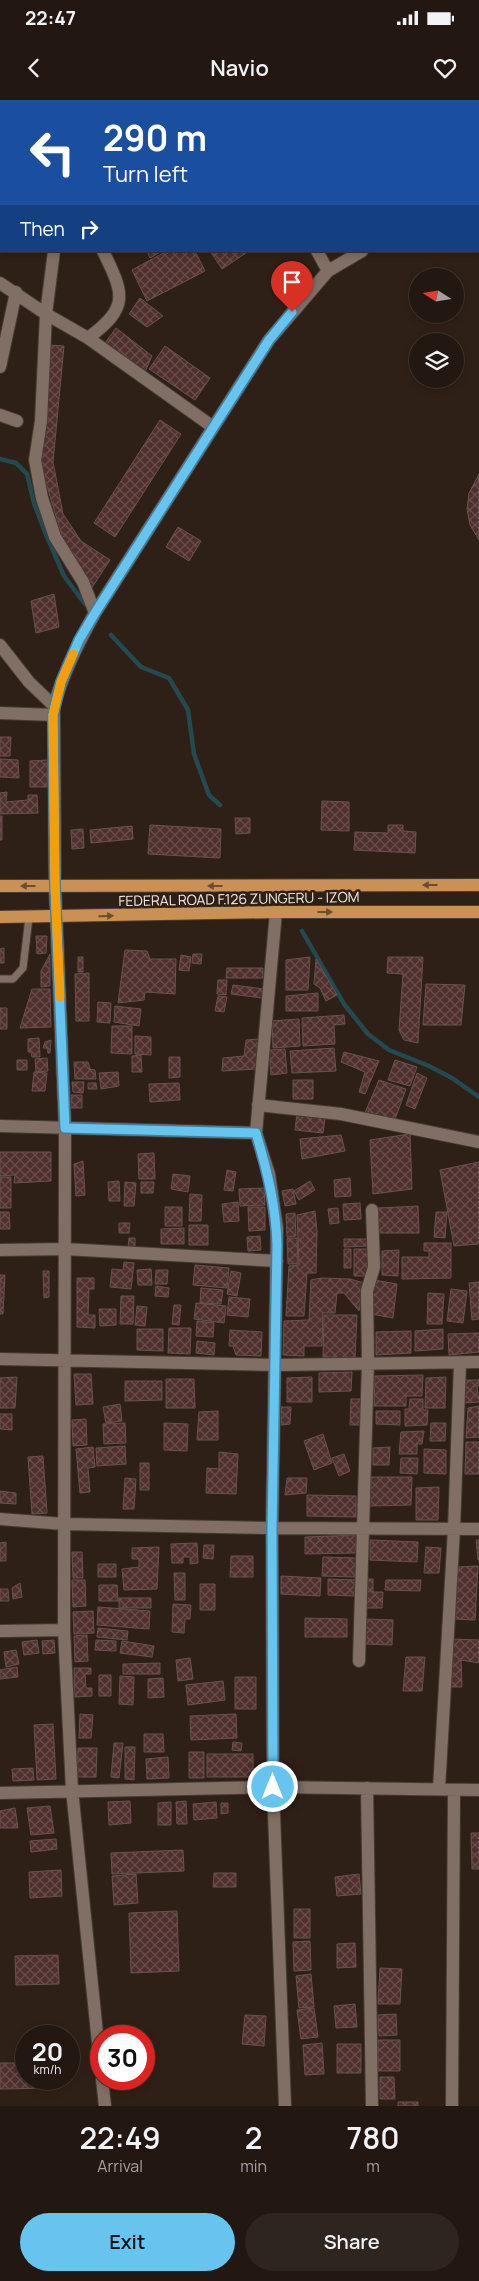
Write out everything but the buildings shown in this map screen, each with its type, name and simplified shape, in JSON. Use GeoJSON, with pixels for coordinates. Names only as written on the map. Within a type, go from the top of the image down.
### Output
{"type":"FeatureCollection","features":[{"type":"Feature","properties":{"kind":"main road","name":"FEDERAL ROAD F.126 ZUNGERU - IZOM"},"geometry":{"type":"LineString","coordinates":[[0,886],[479,885]]}},
{"type":"Feature","properties":{"kind":"main road","name":"FEDERAL ROAD F.126 ZUNGERU - IZOM"},"geometry":{"type":"LineString","coordinates":[[0,917],[276,912],[479,912]]}},
{"type":"Feature","properties":{"kind":"street"},"geometry":{"type":"LineString","coordinates":[[54,252],[46,314],[41,421],[35,460],[42,498],[55,537],[83,582],[95,613]]}},
{"type":"Feature","properties":{"kind":"street"},"geometry":{"type":"LineString","coordinates":[[88,338],[105,326],[118,307],[119,284],[103,252]]}},
{"type":"Feature","properties":{"kind":"street"},"geometry":{"type":"LineString","coordinates":[[318,252],[328,270]]}},
{"type":"Feature","properties":{"kind":"street"},"geometry":{"type":"LineString","coordinates":[[96,2025],[72,1790],[64,1630],[65,1128],[55,886],[54,711],[61,682],[79,640],[269,340],[328,270],[360,252]]}},
{"type":"Feature","properties":{"kind":"street"},"geometry":{"type":"LineString","coordinates":[[0,283],[46,314],[88,338],[213,428]]}},
{"type":"Feature","properties":{"kind":"street"},"geometry":{"type":"LineString","coordinates":[[0,367],[16,292]]}},
{"type":"Feature","properties":{"kind":"street"},"geometry":{"type":"LineString","coordinates":[[0,415],[18,421]]}},
{"type":"Feature","properties":{"kind":"street"},"geometry":{"type":"LineString","coordinates":[[0,645],[54,711]]}},
{"type":"Feature","properties":{"kind":"street"},"geometry":{"type":"LineString","coordinates":[[0,713],[54,711]]}},
{"type":"Feature","properties":{"kind":"street"},"geometry":{"type":"LineString","coordinates":[[276,912],[256,1133],[271,1188],[277,1228],[272,1528],[273,1787],[286,2106]]}},
{"type":"Feature","properties":{"kind":"street"},"geometry":{"type":"LineString","coordinates":[[258,1105],[341,1114],[479,1142]]}},
{"type":"Feature","properties":{"kind":"street"},"geometry":{"type":"LineString","coordinates":[[0,1126],[256,1133]]}},
{"type":"Feature","properties":{"kind":"street"},"geometry":{"type":"LineString","coordinates":[[359,1661],[368,1363],[367,1291],[374,1267],[372,1210]]}},
{"type":"Feature","properties":{"kind":"street"},"geometry":{"type":"LineString","coordinates":[[0,1250],[65,1249],[277,1261]]}},
{"type":"Feature","properties":{"kind":"street"},"geometry":{"type":"LineString","coordinates":[[0,1359],[275,1365],[479,1362]]}},
{"type":"Feature","properties":{"kind":"street"},"geometry":{"type":"LineString","coordinates":[[439,1789],[454,1529],[460,1363]]}},
{"type":"Feature","properties":{"kind":"street"},"geometry":{"type":"LineString","coordinates":[[0,1520],[64,1524],[272,1528],[479,1529]]}},
{"type":"Feature","properties":{"kind":"street"},"geometry":{"type":"LineString","coordinates":[[0,1630],[64,1630]]}},
{"type":"Feature","properties":{"kind":"street"},"geometry":{"type":"LineString","coordinates":[[0,1793],[273,1787],[479,1790]]}},
{"type":"Feature","properties":{"kind":"street"},"geometry":{"type":"LineString","coordinates":[[367,1788],[372,2106]]}},
{"type":"Feature","properties":{"kind":"street"},"geometry":{"type":"LineString","coordinates":[[452,2106],[454,1790]]}},
{"type":"Feature","properties":{"kind":"street"},"geometry":{"type":"LineString","coordinates":[[103,2090],[105,2106]]}},
{"type":"Feature","properties":{"kind":"lane"},"geometry":{"type":"LineString","coordinates":[[0,979],[14,979],[23,968],[29,917]]}},
{"type":"Feature","properties":{"kind":"waterway"},"geometry":{"type":"LineString","coordinates":[[0,459],[16,463],[27,474],[34,503],[64,576],[85,604]]}},
{"type":"Feature","properties":{"kind":"waterway"},"geometry":{"type":"LineString","coordinates":[[111,635],[141,667],[169,678],[188,710],[194,754],[209,795],[220,805]]}},
{"type":"Feature","properties":{"kind":"waterway"},"geometry":{"type":"LineString","coordinates":[[302,931],[344,1004],[368,1034],[389,1050],[429,1066],[452,1078],[479,1097]]}},
{"type":"Feature","properties":{"kind":"slow traffic"},"geometry":{"type":"LineString","coordinates":[[60,997],[55,886],[53,715],[61,682],[73,654]]}},
{"type":"Feature","properties":{"kind":"route"},"geometry":{"type":"LineString","coordinates":[[273,1787],[272,1528],[277,1228],[269,1174],[256,1133],[65,1128],[55,886],[53,715],[61,682],[79,640],[95,613],[269,340],[292,312]]}}]}
